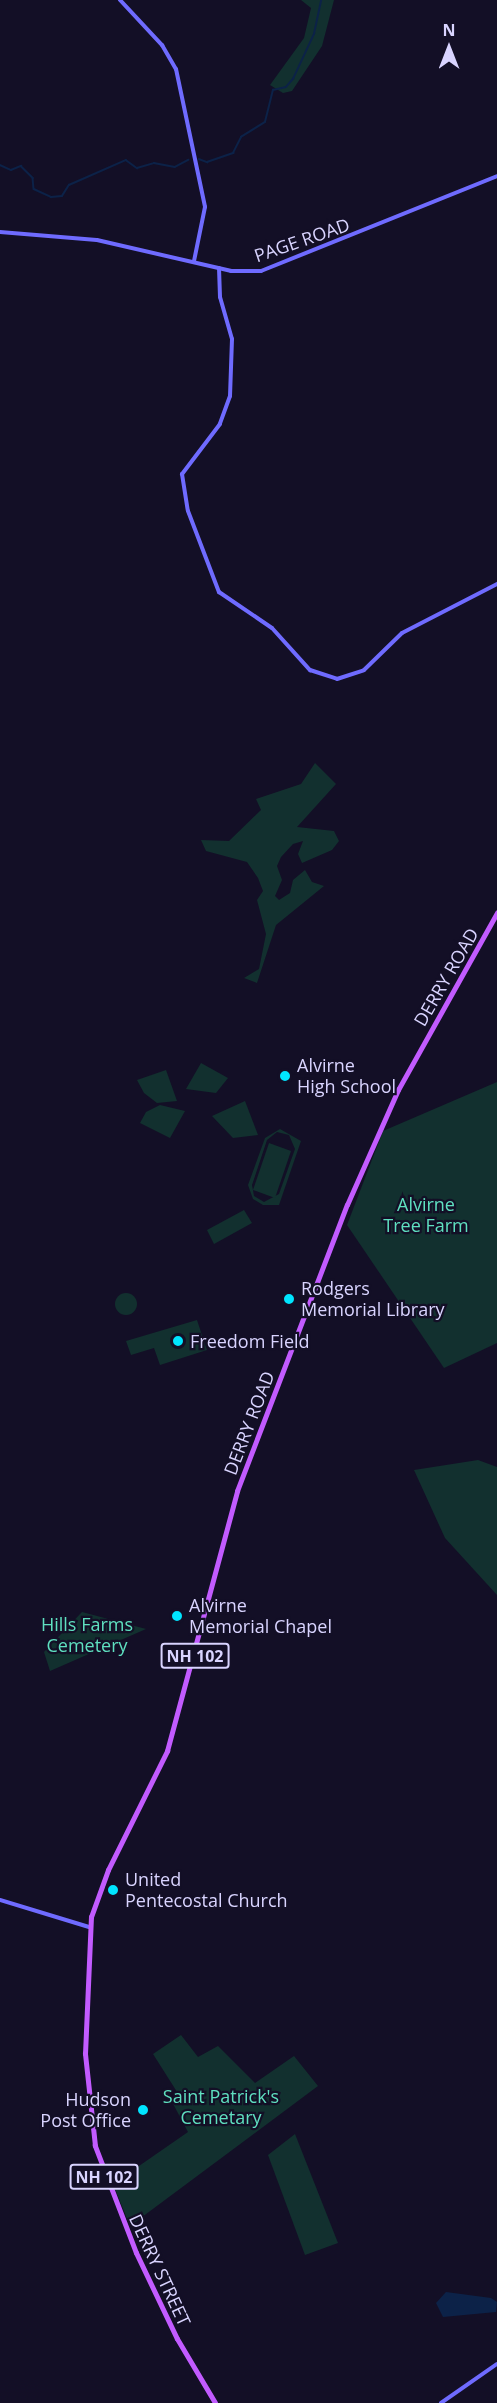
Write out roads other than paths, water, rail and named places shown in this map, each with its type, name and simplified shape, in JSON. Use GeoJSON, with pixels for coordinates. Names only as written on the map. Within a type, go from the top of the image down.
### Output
{"type":"FeatureCollection","features":[{"type":"Feature","properties":{"kind":"main road","name":"DERRY ROAD"},"geometry":{"type":"LineString","coordinates":[[89,1927],[108,1870],[173,1735],[237,1491],[346,1209],[402,1081],[494,924],[497,915]]}},
{"type":"Feature","properties":{"kind":"main road","name":"DERRY STREET"},"geometry":{"type":"LineString","coordinates":[[89,1927],[86,2063],[96,2151],[163,2312],[215,2403]]}},
{"type":"Feature","properties":{"kind":"street"},"geometry":{"type":"LineString","coordinates":[[120,0],[166,49],[176,69],[206,207],[194,261]]}},
{"type":"Feature","properties":{"kind":"street","name":"PAGE ROAD"},"geometry":{"type":"LineString","coordinates":[[0,232],[97,240],[242,272],[272,268],[497,176]]}},
{"type":"Feature","properties":{"kind":"street"},"geometry":{"type":"LineString","coordinates":[[219,268],[220,297],[232,339],[230,396],[220,424],[182,474],[188,511],[219,592],[272,628],[310,669],[336,679],[364,670],[398,635],[497,584]]}},
{"type":"Feature","properties":{"kind":"street"},"geometry":{"type":"LineString","coordinates":[[0,1900],[89,1927]]}},
{"type":"Feature","properties":{"kind":"street"},"geometry":{"type":"LineString","coordinates":[[441,2403],[497,2364]]}},
{"type":"Feature","properties":{"kind":"water"},"geometry":{"type":"Polygon","coordinates":[[[446,2292],[491,2298],[497,2302],[496,2312],[443,2317],[436,2303],[446,2292]]]}},
{"type":"Feature","properties":{"kind":"waterway"},"geometry":{"type":"LineString","coordinates":[[199,159],[207,162],[233,153],[241,137],[265,122],[273,90],[286,87],[293,79],[314,34],[321,0]]}},
{"type":"Feature","properties":{"kind":"waterway"},"geometry":{"type":"LineString","coordinates":[[0,165],[11,170],[21,166],[33,178],[34,189],[51,197],[62,196],[69,185],[126,160],[137,168],[154,163],[175,167],[188,160]]}},
{"type":"Feature","properties":{"kind":"place","name":"Alvirne High School"},"geometry":{"type":"Point","coordinates":[285,1076]}},
{"type":"Feature","properties":{"kind":"place","name":"Rodgers Memorial Library"},"geometry":{"type":"Point","coordinates":[289,1299]}},
{"type":"Feature","properties":{"kind":"place","name":"Freedom Field"},"geometry":{"type":"Point","coordinates":[178,1341]}},
{"type":"Feature","properties":{"kind":"place","name":"Alvirne Memorial Chapel"},"geometry":{"type":"Point","coordinates":[177,1616]}},
{"type":"Feature","properties":{"kind":"place","name":"United Pentecostal Church"},"geometry":{"type":"Point","coordinates":[113,1890]}},
{"type":"Feature","properties":{"kind":"place","name":"Hudson Post Office"},"geometry":{"type":"Point","coordinates":[143,2110]}},
{"type":"Feature","properties":{"kind":"park label","name":"Alvirne Tree Farm"},"geometry":{"type":"Point","coordinates":[426,1215]}},
{"type":"Feature","properties":{"kind":"park label","name":"Hills Farms Cemetery"},"geometry":{"type":"Point","coordinates":[87,1635]}},
{"type":"Feature","properties":{"kind":"park label","name":"Saint Patrick's Cemetary"},"geometry":{"type":"Point","coordinates":[221,2107]}}]}
